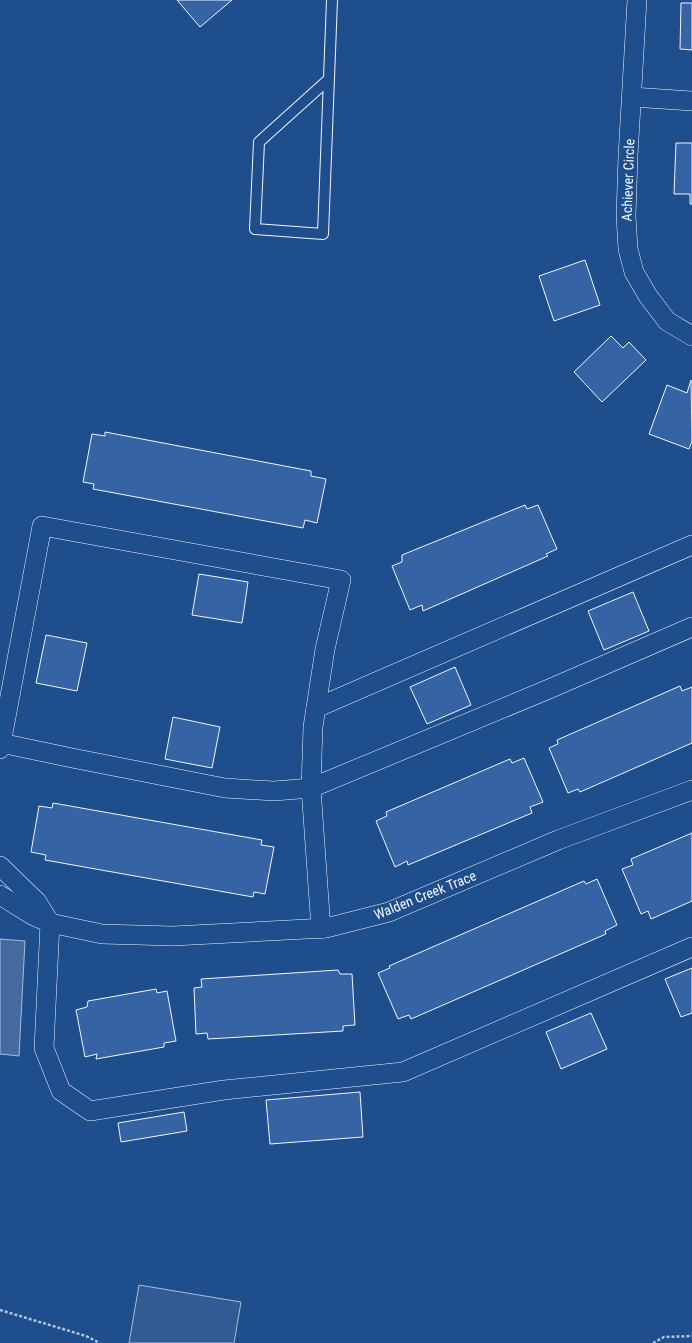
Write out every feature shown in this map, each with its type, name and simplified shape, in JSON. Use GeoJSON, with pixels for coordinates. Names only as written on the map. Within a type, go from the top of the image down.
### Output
{"type":"FeatureCollection","features":[{"type":"Feature","properties":{"kind":"street","name":"Achiever Circle"},"geometry":{"type":"LineString","coordinates":[[637,0],[626,216],[628,249],[634,272],[648,296],[667,321],[692,336]]}},
{"type":"Feature","properties":{"kind":"street"},"geometry":{"type":"LineString","coordinates":[[632,97],[692,100]]}},
{"type":"Feature","properties":{"kind":"street"},"geometry":{"type":"LineString","coordinates":[[321,929],[311,788],[313,727],[325,649],[341,580],[42,526],[1,746],[72,758],[225,788],[274,791],[311,788],[549,689],[692,627]]}},
{"type":"Feature","properties":{"kind":"street"},"geometry":{"type":"LineString","coordinates":[[316,708],[692,545]]}},
{"type":"Feature","properties":{"kind":"street","name":"Walden Creek Trace"},"geometry":{"type":"LineString","coordinates":[[0,895],[32,915],[50,923],[102,934],[173,936],[321,929],[389,912],[558,840],[692,790]]}},
{"type":"Feature","properties":{"kind":"street"},"geometry":{"type":"LineString","coordinates":[[0,866],[36,902],[50,923],[44,1048],[62,1090],[90,1111],[224,1090],[403,1072],[692,948]]}},
{"type":"Feature","properties":{"kind":"lane"},"geometry":{"type":"LineString","coordinates":[[329,80],[259,142],[255,230],[323,234],[329,80],[332,0]]}},
{"type":"Feature","properties":{"kind":"path"},"geometry":{"type":"LineString","coordinates":[[0,1310],[86,1336],[100,1343]]}},
{"type":"Feature","properties":{"kind":"path"},"geometry":{"type":"LineString","coordinates":[[653,1343],[664,1337],[692,1336]]}},
{"type":"Feature","properties":{"kind":"shaded area"},"geometry":{"type":"Polygon","coordinates":[[[0,939],[25,941],[19,1056],[0,1054],[0,939]]]}},
{"type":"Feature","properties":{"kind":"shaded area"},"geometry":{"type":"Polygon","coordinates":[[[139,1285],[241,1302],[234,1343],[129,1343],[139,1285]]]}},
{"type":"Feature","properties":{"kind":"building"},"geometry":{"type":"Polygon","coordinates":[[[177,0],[232,0],[200,27],[177,0]]]}},
{"type":"Feature","properties":{"kind":"building"},"geometry":{"type":"Polygon","coordinates":[[[681,3],[692,3],[692,50],[680,49],[681,3]]]}},
{"type":"Feature","properties":{"kind":"building"},"geometry":{"type":"Polygon","coordinates":[[[676,143],[692,143],[692,204],[690,204],[690,194],[674,194],[676,143]]]}},
{"type":"Feature","properties":{"kind":"building"},"geometry":{"type":"Polygon","coordinates":[[[585,260],[600,305],[554,321],[539,276],[585,260]]]}},
{"type":"Feature","properties":{"kind":"building"},"geometry":{"type":"Polygon","coordinates":[[[611,336],[623,348],[629,342],[646,360],[602,402],[574,372],[611,336]]]}},
{"type":"Feature","properties":{"kind":"building"},"geometry":{"type":"Polygon","coordinates":[[[691,380],[692,441],[689,449],[649,434],[667,385],[687,393],[691,380]]]}},
{"type":"Feature","properties":{"kind":"building"},"geometry":{"type":"Polygon","coordinates":[[[105,432],[311,471],[311,476],[326,479],[317,523],[305,520],[303,528],[93,489],[94,484],[83,482],[92,434],[105,436],[105,432]]]}},
{"type":"Feature","properties":{"kind":"building"},"geometry":{"type":"Polygon","coordinates":[[[525,505],[527,509],[538,505],[557,549],[546,554],[548,556],[423,611],[422,605],[410,610],[392,566],[402,562],[402,555],[525,505]]]}},
{"type":"Feature","properties":{"kind":"building"},"geometry":{"type":"Polygon","coordinates":[[[199,574],[248,582],[242,623],[192,615],[199,574]]]}},
{"type":"Feature","properties":{"kind":"building"},"geometry":{"type":"Polygon","coordinates":[[[633,592],[649,631],[604,650],[588,611],[633,592]]]}},
{"type":"Feature","properties":{"kind":"building"},"geometry":{"type":"Polygon","coordinates":[[[46,635],[87,643],[77,691],[36,683],[46,635]]]}},
{"type":"Feature","properties":{"kind":"building"},"geometry":{"type":"Polygon","coordinates":[[[455,667],[471,705],[427,724],[410,687],[455,667]]]}},
{"type":"Feature","properties":{"kind":"building"},"geometry":{"type":"Polygon","coordinates":[[[680,686],[682,691],[692,687],[692,743],[580,792],[578,789],[568,793],[549,748],[558,744],[557,740],[680,686]]]}},
{"type":"Feature","properties":{"kind":"building"},"geometry":{"type":"Polygon","coordinates":[[[173,717],[220,727],[212,768],[165,759],[173,717]]]}},
{"type":"Feature","properties":{"kind":"building"},"geometry":{"type":"Polygon","coordinates":[[[524,758],[543,802],[530,807],[532,813],[408,865],[407,861],[395,867],[376,821],[387,816],[386,812],[510,759],[512,763],[524,758]]]}},
{"type":"Feature","properties":{"kind":"building"},"geometry":{"type":"Polygon","coordinates":[[[53,803],[262,840],[261,845],[274,847],[265,894],[254,892],[253,897],[45,860],[46,855],[31,852],[39,806],[52,808],[53,803]]]}},
{"type":"Feature","properties":{"kind":"building"},"geometry":{"type":"Polygon","coordinates":[[[692,833],[692,901],[651,919],[648,911],[641,914],[622,869],[633,865],[631,859],[692,833]]]}},
{"type":"Feature","properties":{"kind":"building"},"geometry":{"type":"Polygon","coordinates":[[[597,879],[617,925],[605,931],[606,934],[411,1019],[409,1015],[398,1019],[378,973],[390,968],[389,966],[584,881],[586,884],[597,879]]]}},
{"type":"Feature","properties":{"kind":"building"},"geometry":{"type":"Polygon","coordinates":[[[692,968],[692,1013],[681,1017],[665,979],[692,968]]]}},
{"type":"Feature","properties":{"kind":"building"},"geometry":{"type":"Polygon","coordinates":[[[338,970],[340,974],[352,974],[355,1025],[343,1026],[343,1031],[208,1039],[207,1033],[196,1034],[194,988],[202,987],[201,979],[338,970]]]}},
{"type":"Feature","properties":{"kind":"building"},"geometry":{"type":"Polygon","coordinates":[[[156,989],[157,993],[167,991],[176,1041],[164,1043],[164,1047],[96,1059],[97,1054],[85,1057],[76,1010],[87,1007],[88,1001],[156,989]]]}},
{"type":"Feature","properties":{"kind":"building"},"geometry":{"type":"Polygon","coordinates":[[[591,1013],[607,1049],[561,1069],[546,1032],[591,1013]]]}},
{"type":"Feature","properties":{"kind":"building"},"geometry":{"type":"Polygon","coordinates":[[[360,1092],[363,1137],[270,1144],[266,1100],[360,1092]]]}},
{"type":"Feature","properties":{"kind":"building"},"geometry":{"type":"Polygon","coordinates":[[[184,1112],[187,1131],[121,1142],[118,1123],[184,1112]]]}}]}
